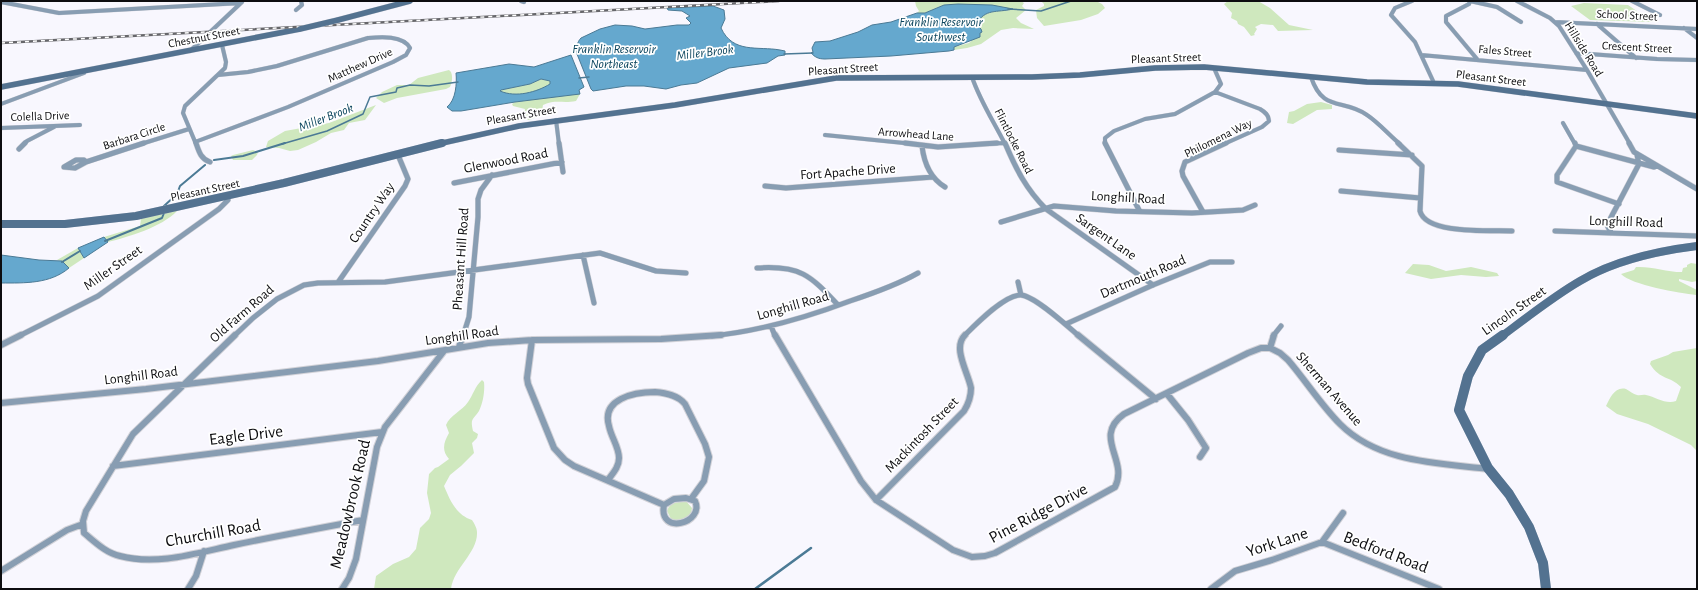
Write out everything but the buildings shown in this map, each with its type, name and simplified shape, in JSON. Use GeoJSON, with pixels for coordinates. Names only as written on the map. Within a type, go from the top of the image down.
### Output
{"type":"FeatureCollection","features":[{"type":"Feature","properties":{"kind":"street"},"geometry":{"type":"LineString","coordinates":[[296,10],[302,6],[302,1]]}},
{"type":"Feature","properties":{"kind":"street","name":"Chestnut Street"},"geometry":{"type":"LineString","coordinates":[[1,87],[300,29],[410,1]]}},
{"type":"Feature","properties":{"kind":"street"},"geometry":{"type":"LineString","coordinates":[[1412,1],[1395,8],[1391,15],[1415,42],[1434,83]]}},
{"type":"Feature","properties":{"kind":"street"},"geometry":{"type":"LineString","coordinates":[[1477,59],[1446,22],[1446,16],[1469,4],[1470,1],[1497,6],[1521,22]]}},
{"type":"Feature","properties":{"kind":"street","name":"Hillside Road"},"geometry":{"type":"LineString","coordinates":[[1517,1],[1555,22],[1587,70],[1632,149],[1637,155]]}},
{"type":"Feature","properties":{"kind":"street"},"geometry":{"type":"LineString","coordinates":[[1632,1],[1660,15]]}},
{"type":"Feature","properties":{"kind":"street"},"geometry":{"type":"LineString","coordinates":[[1,2],[66,13],[243,2]]}},
{"type":"Feature","properties":{"kind":"street"},"geometry":{"type":"LineString","coordinates":[[190,51],[243,2]]}},
{"type":"Feature","properties":{"kind":"street","name":"School Street"},"geometry":{"type":"LineString","coordinates":[[1555,22],[1697,29]]}},
{"type":"Feature","properties":{"kind":"street"},"geometry":{"type":"LineString","coordinates":[[1597,24],[1636,58]]}},
{"type":"Feature","properties":{"kind":"street"},"geometry":{"type":"LineString","coordinates":[[1684,28],[1697,38]]}},
{"type":"Feature","properties":{"kind":"street","name":"Matthew Drive"},"geometry":{"type":"LineString","coordinates":[[195,142],[276,112],[382,67],[403,57],[408,53],[410,48],[408,44],[399,40],[384,38],[368,39],[344,44],[317,55],[292,62],[248,72],[218,75]]}},
{"type":"Feature","properties":{"kind":"street"},"geometry":{"type":"LineString","coordinates":[[210,162],[200,155],[184,116],[184,109],[218,75],[226,64],[222,45]]}},
{"type":"Feature","properties":{"kind":"street","name":"Crescent Street"},"geometry":{"type":"LineString","coordinates":[[1576,53],[1636,58],[1697,60]]}},
{"type":"Feature","properties":{"kind":"street","name":"Fales Street"},"geometry":{"type":"LineString","coordinates":[[1421,55],[1587,70]]}},
{"type":"Feature","properties":{"kind":"street","name":"Pleasant Street"},"geometry":{"type":"LineString","coordinates":[[1,224],[65,224],[115,219],[227,196],[493,131],[556,120],[675,105],[836,78],[1070,76],[1174,67],[1214,68],[1367,82],[1434,83],[1500,89],[1697,116]]}},
{"type":"Feature","properties":{"kind":"street"},"geometry":{"type":"LineString","coordinates":[[1139,210],[1106,147],[1104,141],[1105,138],[1114,131],[1145,119],[1181,111],[1215,92],[1221,84],[1214,68]]}},
{"type":"Feature","properties":{"kind":"street"},"geometry":{"type":"LineString","coordinates":[[1,104],[92,70]]}},
{"type":"Feature","properties":{"kind":"street","name":"Flintlocke Road"},"geometry":{"type":"LineString","coordinates":[[972,77],[977,93],[1005,144],[1026,188],[1046,209]]}},
{"type":"Feature","properties":{"kind":"street"},"geometry":{"type":"LineString","coordinates":[[1311,77],[1314,87],[1322,97],[1332,103],[1364,113],[1413,155],[1422,166],[1420,214],[1427,222],[1444,228],[1512,231]]}},
{"type":"Feature","properties":{"kind":"street","name":"Philomena Way"},"geometry":{"type":"LineString","coordinates":[[1203,212],[1183,176],[1182,171],[1185,162],[1262,128],[1269,121],[1268,114],[1260,109],[1215,92]]}},
{"type":"Feature","properties":{"kind":"street"},"geometry":{"type":"LineString","coordinates":[[556,120],[563,172]]}},
{"type":"Feature","properties":{"kind":"street"},"geometry":{"type":"LineString","coordinates":[[1563,123],[1576,146],[1638,164],[1660,168]]}},
{"type":"Feature","properties":{"kind":"street","name":"Colella Drive"},"geometry":{"type":"LineString","coordinates":[[1,128],[80,125]]}},
{"type":"Feature","properties":{"kind":"street"},"geometry":{"type":"LineString","coordinates":[[19,149],[27,141],[56,126]]}},
{"type":"Feature","properties":{"kind":"street","name":"Barbara Circle"},"geometry":{"type":"LineString","coordinates":[[86,162],[189,129]]}},
{"type":"Feature","properties":{"kind":"street","name":"Arrowhead Lane"},"geometry":{"type":"LineString","coordinates":[[825,135],[922,146],[956,147],[1005,144]]}},
{"type":"Feature","properties":{"kind":"street"},"geometry":{"type":"LineString","coordinates":[[922,146],[923,155],[933,177],[945,187]]}},
{"type":"Feature","properties":{"kind":"street"},"geometry":{"type":"LineString","coordinates":[[1576,146],[1557,175],[1557,182],[1619,204]]}},
{"type":"Feature","properties":{"kind":"street"},"geometry":{"type":"LineString","coordinates":[[1339,150],[1413,155]]}},
{"type":"Feature","properties":{"kind":"street","name":"Country Way"},"geometry":{"type":"LineString","coordinates":[[339,281],[406,186],[408,179],[398,155]]}},
{"type":"Feature","properties":{"kind":"street"},"geometry":{"type":"LineString","coordinates":[[1611,233],[1607,225],[1638,164],[1637,155]]}},
{"type":"Feature","properties":{"kind":"street"},"geometry":{"type":"LineString","coordinates":[[1637,155],[1697,189]]}},
{"type":"Feature","properties":{"kind":"street","name":"Glenwood Road"},"geometry":{"type":"LineString","coordinates":[[454,183],[562,162]]}},
{"type":"Feature","properties":{"kind":"street","name":"Pheasant Hill Road"},"geometry":{"type":"LineString","coordinates":[[459,346],[469,317],[478,217],[477,202],[481,188],[492,176]]}},
{"type":"Feature","properties":{"kind":"street","name":"Fort Apache Drive"},"geometry":{"type":"LineString","coordinates":[[765,186],[786,188],[933,177]]}},
{"type":"Feature","properties":{"kind":"street"},"geometry":{"type":"LineString","coordinates":[[1341,191],[1420,198]]}},
{"type":"Feature","properties":{"kind":"street","name":"Miller Street"},"geometry":{"type":"LineString","coordinates":[[1,345],[84,303],[115,284],[156,252],[219,209],[228,200],[227,196]]}},
{"type":"Feature","properties":{"kind":"street","name":"Longhill Road"},"geometry":{"type":"LineString","coordinates":[[1001,222],[1054,206],[1116,211],[1139,210],[1203,212],[1246,210],[1255,205]]}},
{"type":"Feature","properties":{"kind":"street","name":"Sargent Lane"},"geometry":{"type":"LineString","coordinates":[[1046,209],[1153,285]]}},
{"type":"Feature","properties":{"kind":"street","name":"Longhill Road"},"geometry":{"type":"LineString","coordinates":[[1555,231],[1697,236]]}},
{"type":"Feature","properties":{"kind":"street","name":"Lincoln Street"},"geometry":{"type":"LineString","coordinates":[[1546,589],[1540,549],[1533,533],[1509,494],[1489,469],[1459,410],[1468,376],[1482,350],[1591,274],[1654,253],[1697,246]]}},
{"type":"Feature","properties":{"kind":"street","name":"Old Farm Road"},"geometry":{"type":"LineString","coordinates":[[83,524],[86,510],[133,434],[163,402],[253,318],[277,299],[304,286],[318,282],[385,282],[583,255],[605,254],[656,271],[686,273]]}},
{"type":"Feature","properties":{"kind":"street"},"geometry":{"type":"LineString","coordinates":[[583,255],[594,303]]}},
{"type":"Feature","properties":{"kind":"street","name":"Dartmouth Road"},"geometry":{"type":"LineString","coordinates":[[1066,324],[1153,285],[1210,262],[1232,262]]}},
{"type":"Feature","properties":{"kind":"street"},"geometry":{"type":"LineString","coordinates":[[757,268],[785,268],[802,271],[816,281],[838,305]]}},
{"type":"Feature","properties":{"kind":"street","name":"Longhill Road"},"geometry":{"type":"LineString","coordinates":[[1,404],[146,389],[185,383],[378,361],[444,350],[459,346],[532,340],[660,340],[727,334],[799,319],[898,284],[918,273]]}},
{"type":"Feature","properties":{"kind":"street"},"geometry":{"type":"LineString","coordinates":[[1018,282],[1021,295],[1036,301],[1066,324],[1156,399]]}},
{"type":"Feature","properties":{"kind":"street","name":"Mackintosh Street"},"geometry":{"type":"LineString","coordinates":[[876,500],[964,411],[970,400],[970,382],[959,348],[962,339],[1006,299],[1021,295]]}},
{"type":"Feature","properties":{"kind":"street","name":"Pine Ridge Drive"},"geometry":{"type":"LineString","coordinates":[[771,326],[779,344],[861,481],[876,500],[953,550],[972,557],[985,556],[995,553],[1115,487],[1119,483],[1119,473],[1110,433],[1114,422],[1124,414],[1248,353],[1261,348],[1270,348]]}},
{"type":"Feature","properties":{"kind":"street"},"geometry":{"type":"LineString","coordinates":[[1270,348],[1273,336],[1281,326]]}},
{"type":"Feature","properties":{"kind":"street"},"geometry":{"type":"LineString","coordinates":[[532,340],[527,378],[528,384],[554,448],[565,460],[574,466],[664,504]]}},
{"type":"Feature","properties":{"kind":"street","name":"Sherman Avenue"},"geometry":{"type":"LineString","coordinates":[[1270,348],[1284,356],[1338,422],[1356,438],[1368,446],[1380,451],[1410,458],[1489,469]]}},
{"type":"Feature","properties":{"kind":"street","name":"Meadowbrook Road"},"geometry":{"type":"LineString","coordinates":[[342,589],[349,578],[356,559],[377,447],[384,427],[444,350]]}},
{"type":"Feature","properties":{"kind":"street"},"geometry":{"type":"LineString","coordinates":[[608,480],[618,465],[620,458],[608,423],[610,406],[633,393],[666,394],[674,396],[687,406],[710,457],[705,482],[691,499]]}},
{"type":"Feature","properties":{"kind":"street"},"geometry":{"type":"LineString","coordinates":[[1167,394],[1202,439],[1206,448],[1200,457]]}},
{"type":"Feature","properties":{"kind":"street","name":"Eagle Drive"},"geometry":{"type":"LineString","coordinates":[[113,466],[382,432]]}},
{"type":"Feature","properties":{"kind":"street"},"geometry":{"type":"LineString","coordinates":[[682,496],[691,499],[696,505],[696,511],[693,517],[686,522],[678,524],[669,522],[664,518],[662,511],[664,504],[675,497],[682,496]]}},
{"type":"Feature","properties":{"kind":"street","name":"York Lane"},"geometry":{"type":"LineString","coordinates":[[1211,589],[1235,571],[1315,546],[1322,542],[1343,513]]}},
{"type":"Feature","properties":{"kind":"street","name":"Churchill Road"},"geometry":{"type":"LineString","coordinates":[[83,524],[84,533],[106,551],[120,556],[136,559],[152,559],[204,551],[363,520]]}},
{"type":"Feature","properties":{"kind":"street"},"geometry":{"type":"LineString","coordinates":[[1,571],[67,530],[83,524]]}},
{"type":"Feature","properties":{"kind":"street","name":"Bedford Road"},"geometry":{"type":"LineString","coordinates":[[1322,542],[1439,589]]}},
{"type":"Feature","properties":{"kind":"street"},"geometry":{"type":"LineString","coordinates":[[188,589],[196,576],[204,551]]}},
{"type":"Feature","properties":{"kind":"green space"},"geometry":{"type":"Polygon","coordinates":[[[915,1],[1021,1],[1024,3],[1022,6],[1026,10],[1016,18],[1021,23],[1034,29],[1013,28],[1001,30],[981,44],[954,50],[954,47],[969,43],[980,33],[979,28],[975,24],[982,16],[990,12],[1010,10],[944,5],[925,13],[917,13],[919,11],[915,1]]]}},
{"type":"Feature","properties":{"kind":"green space"},"geometry":{"type":"Polygon","coordinates":[[[1041,1],[1096,1],[1102,4],[1105,8],[1098,14],[1081,20],[1044,26],[1037,18],[1036,10],[1044,6],[1041,1]]]}},
{"type":"Feature","properties":{"kind":"green space"},"geometry":{"type":"Polygon","coordinates":[[[1228,1],[1258,1],[1270,8],[1289,25],[1313,30],[1278,31],[1273,25],[1261,24],[1255,27],[1257,29],[1254,34],[1255,35],[1251,36],[1244,27],[1231,18],[1232,13],[1224,4],[1228,1]]]}},
{"type":"Feature","properties":{"kind":"green space"},"geometry":{"type":"Polygon","coordinates":[[[1584,3],[1628,5],[1653,22],[1590,20],[1571,6],[1584,3]]]}},
{"type":"Feature","properties":{"kind":"green space"},"geometry":{"type":"Polygon","coordinates":[[[449,70],[452,74],[452,81],[450,87],[446,89],[397,98],[384,103],[376,98],[382,92],[397,85],[409,85],[418,78],[449,70]]]}},
{"type":"Feature","properties":{"kind":"green space"},"geometry":{"type":"Polygon","coordinates":[[[541,79],[550,81],[550,84],[539,90],[526,94],[513,95],[500,92],[501,90],[530,84],[541,79]]]}},
{"type":"Feature","properties":{"kind":"green space"},"geometry":{"type":"Polygon","coordinates":[[[580,94],[576,101],[552,102],[543,105],[542,111],[538,115],[528,120],[524,114],[525,109],[513,106],[512,104],[515,102],[580,94]]]}},
{"type":"Feature","properties":{"kind":"green space"},"geometry":{"type":"Polygon","coordinates":[[[1321,102],[1332,105],[1332,109],[1317,110],[1293,124],[1287,123],[1289,112],[1307,104],[1321,102]]]}},
{"type":"Feature","properties":{"kind":"green space"},"geometry":{"type":"Polygon","coordinates":[[[376,105],[365,120],[349,123],[344,130],[331,133],[298,150],[290,151],[266,147],[268,141],[285,131],[329,123],[376,105]]]}},
{"type":"Feature","properties":{"kind":"green space"},"geometry":{"type":"Polygon","coordinates":[[[253,150],[258,152],[252,160],[233,160],[231,156],[233,155],[253,150]]]}},
{"type":"Feature","properties":{"kind":"green space"},"geometry":{"type":"Polygon","coordinates":[[[177,211],[163,222],[135,234],[108,242],[104,237],[140,226],[141,219],[177,211]]]}},
{"type":"Feature","properties":{"kind":"green space"},"geometry":{"type":"Polygon","coordinates":[[[78,248],[84,258],[69,268],[62,261],[57,260],[78,248]]]}},
{"type":"Feature","properties":{"kind":"green space"},"geometry":{"type":"Polygon","coordinates":[[[1691,263],[1697,264],[1697,281],[1692,282],[1679,279],[1679,281],[1697,290],[1696,295],[1645,285],[1626,278],[1621,274],[1634,270],[1636,267],[1682,272],[1683,268],[1687,267],[1687,265],[1691,263]]]}},
{"type":"Feature","properties":{"kind":"green space"},"geometry":{"type":"Polygon","coordinates":[[[1413,264],[1429,265],[1446,271],[1471,267],[1497,273],[1499,276],[1486,277],[1461,275],[1431,279],[1405,273],[1413,264]]]}},
{"type":"Feature","properties":{"kind":"green space"},"geometry":{"type":"Polygon","coordinates":[[[1697,348],[1697,451],[1691,445],[1648,424],[1617,414],[1606,406],[1613,393],[1619,389],[1626,389],[1637,395],[1646,395],[1668,402],[1676,401],[1681,387],[1677,383],[1661,376],[1650,364],[1651,361],[1673,352],[1697,348]]]}},
{"type":"Feature","properties":{"kind":"green space"},"geometry":{"type":"Polygon","coordinates":[[[482,380],[484,382],[483,401],[479,411],[472,421],[473,431],[478,434],[477,438],[472,443],[474,453],[450,475],[444,486],[454,506],[462,515],[472,520],[475,526],[477,532],[474,547],[456,574],[451,589],[374,589],[376,576],[393,564],[409,557],[416,549],[420,528],[429,519],[431,513],[427,493],[429,474],[449,459],[446,456],[444,449],[449,433],[446,425],[450,418],[470,399],[482,380]]]}},
{"type":"Feature","properties":{"kind":"green space"},"geometry":{"type":"Polygon","coordinates":[[[686,501],[692,508],[691,514],[682,520],[671,519],[667,511],[668,508],[677,502],[686,501]]]}},
{"type":"Feature","properties":{"kind":"water","name":"Franklin Reservoir Southwest"},"geometry":{"type":"Polygon","coordinates":[[[944,5],[992,5],[1013,9],[992,12],[984,15],[976,24],[982,32],[980,33],[980,37],[954,47],[954,50],[891,56],[825,59],[817,58],[811,53],[813,52],[812,48],[815,42],[830,41],[858,32],[872,25],[891,22],[917,13],[925,13],[944,5]]]}},
{"type":"Feature","properties":{"kind":"water","name":"Franklin Reservoir Northeast"},"geometry":{"type":"Polygon","coordinates":[[[713,6],[724,10],[725,19],[721,28],[732,42],[747,47],[785,51],[785,55],[778,56],[767,63],[729,68],[697,83],[666,89],[644,86],[626,86],[593,91],[591,89],[577,54],[577,45],[581,38],[600,29],[615,25],[632,26],[645,29],[689,25],[691,23],[686,18],[690,16],[682,11],[668,10],[667,8],[713,6]]]}},
{"type":"Feature","properties":{"kind":"water","name":"Franklin Reservoir Northeast"},"geometry":{"type":"Polygon","coordinates":[[[571,55],[584,87],[579,90],[580,94],[515,102],[461,111],[452,111],[447,107],[454,96],[456,73],[509,64],[534,67],[571,55]],[[541,79],[530,84],[500,91],[513,94],[533,92],[550,84],[550,81],[541,79]]]}},
{"type":"Feature","properties":{"kind":"water"},"geometry":{"type":"Polygon","coordinates":[[[104,237],[108,242],[84,258],[78,248],[104,237]]]}},
{"type":"Feature","properties":{"kind":"water"},"geometry":{"type":"Polygon","coordinates":[[[1,255],[39,260],[62,261],[69,268],[54,277],[37,282],[1,283],[1,255]]]}},
{"type":"Feature","properties":{"kind":"waterway","name":"Miller Brook"},"geometry":{"type":"LineString","coordinates":[[1008,9],[1041,11],[1071,1]]}},
{"type":"Feature","properties":{"kind":"waterway","name":"Miller Brook"},"geometry":{"type":"LineString","coordinates":[[784,54],[813,53]]}},
{"type":"Feature","properties":{"kind":"waterway","name":"Miller Brook"},"geometry":{"type":"LineString","coordinates":[[579,78],[589,77]]}},
{"type":"Feature","properties":{"kind":"waterway","name":"Miller Brook"},"geometry":{"type":"LineString","coordinates":[[282,144],[327,131],[363,114],[370,97],[396,92],[397,88],[410,85],[429,86],[458,82]]}},
{"type":"Feature","properties":{"kind":"waterway","name":"Miller Brook"},"geometry":{"type":"LineString","coordinates":[[214,160],[243,156],[285,143]]}},
{"type":"Feature","properties":{"kind":"waterway","name":"Miller Brook"},"geometry":{"type":"LineString","coordinates":[[164,206],[177,194],[180,186],[205,165]]}},
{"type":"Feature","properties":{"kind":"waterway","name":"Miller Brook"},"geometry":{"type":"LineString","coordinates":[[105,241],[162,218],[164,213]]}},
{"type":"Feature","properties":{"kind":"waterway","name":"Miller Brook"},"geometry":{"type":"LineString","coordinates":[[62,262],[80,251]]}},
{"type":"Feature","properties":{"kind":"waterway"},"geometry":{"type":"LineString","coordinates":[[755,589],[811,548]]}},
{"type":"Feature","properties":{"kind":"railway"},"geometry":{"type":"LineString","coordinates":[[1,43],[779,1]]}}]}
